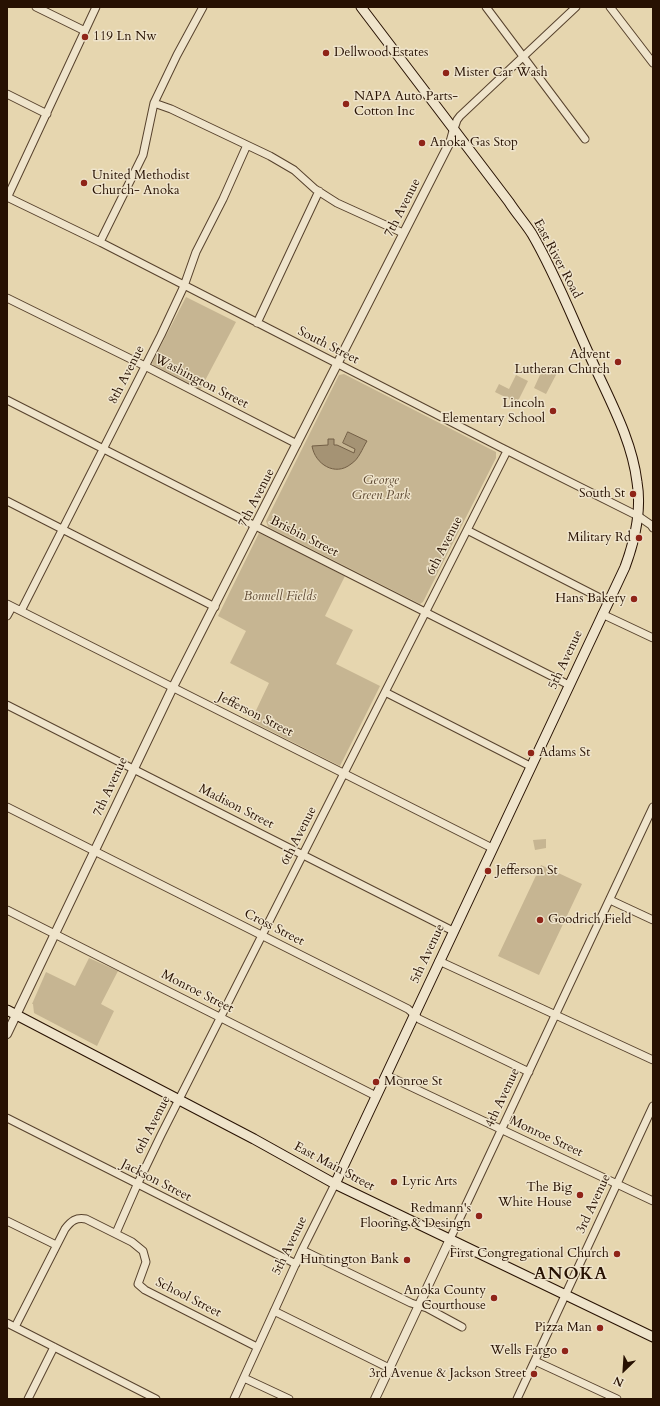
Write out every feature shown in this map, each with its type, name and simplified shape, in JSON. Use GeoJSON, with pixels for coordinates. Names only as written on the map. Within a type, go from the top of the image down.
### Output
{"type":"FeatureCollection","features":[{"type":"Feature","properties":{"kind":"main road","name":"East River Road"},"geometry":{"type":"LineString","coordinates":[[361,7],[509,202],[531,234],[550,267],[622,427],[633,460],[638,482],[638,516]]}},
{"type":"Feature","properties":{"kind":"main road","name":"5th Avenue"},"geometry":{"type":"LineString","coordinates":[[335,1184],[608,602],[630,553],[638,516]]}},
{"type":"Feature","properties":{"kind":"main road","name":"East Main Street"},"geometry":{"type":"LineString","coordinates":[[7,1010],[180,1100],[335,1184],[565,1296],[653,1337]]}},
{"type":"Feature","properties":{"kind":"street"},"geometry":{"type":"LineString","coordinates":[[36,7],[85,31]]}},
{"type":"Feature","properties":{"kind":"street"},"geometry":{"type":"LineString","coordinates":[[7,197],[96,7]]}},
{"type":"Feature","properties":{"kind":"street"},"geometry":{"type":"LineString","coordinates":[[100,242],[143,155],[154,103],[177,55],[203,7]]}},
{"type":"Feature","properties":{"kind":"street"},"geometry":{"type":"LineString","coordinates":[[486,7],[585,139]]}},
{"type":"Feature","properties":{"kind":"street","name":"7th Avenue"},"geometry":{"type":"LineString","coordinates":[[7,1034],[56,934],[133,768],[451,140],[457,120],[576,7]]}},
{"type":"Feature","properties":{"kind":"street"},"geometry":{"type":"LineString","coordinates":[[610,7],[653,62]]}},
{"type":"Feature","properties":{"kind":"street"},"geometry":{"type":"LineString","coordinates":[[7,94],[47,114]]}},
{"type":"Feature","properties":{"kind":"street"},"geometry":{"type":"LineString","coordinates":[[154,103],[171,109],[270,156],[289,166],[336,203],[403,233]]}},
{"type":"Feature","properties":{"kind":"street","name":"8th Avenue"},"geometry":{"type":"LineString","coordinates":[[21,611],[104,449],[184,286],[196,252],[223,199],[247,145]]}},
{"type":"Feature","properties":{"kind":"street"},"geometry":{"type":"LineString","coordinates":[[257,323],[319,191]]}},
{"type":"Feature","properties":{"kind":"street","name":"South Street"},"geometry":{"type":"LineString","coordinates":[[7,197],[100,242],[506,451],[652,524]]}},
{"type":"Feature","properties":{"kind":"street","name":"Washington Street"},"geometry":{"type":"LineString","coordinates":[[7,298],[145,366],[297,444]]}},
{"type":"Feature","properties":{"kind":"street","name":"Brisbin Street"},"geometry":{"type":"LineString","coordinates":[[7,400],[570,685]]}},
{"type":"Feature","properties":{"kind":"street","name":"6th Avenue"},"geometry":{"type":"LineString","coordinates":[[116,1233],[137,1185],[506,451]]}},
{"type":"Feature","properties":{"kind":"street"},"geometry":{"type":"LineString","coordinates":[[7,501],[215,607]]}},
{"type":"Feature","properties":{"kind":"street"},"geometry":{"type":"LineString","coordinates":[[467,530],[608,602]]}},
{"type":"Feature","properties":{"kind":"street"},"geometry":{"type":"LineString","coordinates":[[7,616],[9,605]]}},
{"type":"Feature","properties":{"kind":"street","name":"Jefferson Street"},"geometry":{"type":"LineString","coordinates":[[9,605],[492,848]]}},
{"type":"Feature","properties":{"kind":"street"},"geometry":{"type":"LineString","coordinates":[[602,614],[653,638]]}},
{"type":"Feature","properties":{"kind":"street"},"geometry":{"type":"LineString","coordinates":[[385,692],[530,766]]}},
{"type":"Feature","properties":{"kind":"street","name":"Madison Street"},"geometry":{"type":"LineString","coordinates":[[7,706],[133,768],[453,931]]}},
{"type":"Feature","properties":{"kind":"street","name":"Cross Street"},"geometry":{"type":"LineString","coordinates":[[7,807],[408,1010],[419,1020],[529,1072]]}},
{"type":"Feature","properties":{"kind":"street","name":"4th Avenue"},"geometry":{"type":"LineString","coordinates":[[375,1399],[653,807]]}},
{"type":"Feature","properties":{"kind":"street"},"geometry":{"type":"LineString","coordinates":[[610,900],[653,920]]}},
{"type":"Feature","properties":{"kind":"street","name":"Monroe Street"},"geometry":{"type":"LineString","coordinates":[[7,910],[376,1096]]}},
{"type":"Feature","properties":{"kind":"street"},"geometry":{"type":"LineString","coordinates":[[439,961],[653,1060]]}},
{"type":"Feature","properties":{"kind":"street","name":"Monroe Street"},"geometry":{"type":"LineString","coordinates":[[386,1075],[653,1201]]}},
{"type":"Feature","properties":{"kind":"street","name":"3rd Avenue"},"geometry":{"type":"LineString","coordinates":[[517,1399],[653,1106]]}},
{"type":"Feature","properties":{"kind":"street","name":"Jackson Street"},"geometry":{"type":"LineString","coordinates":[[7,1118],[296,1264]]}},
{"type":"Feature","properties":{"kind":"street","name":"5th Avenue"},"geometry":{"type":"LineString","coordinates":[[234,1399],[302,1250],[335,1184]]}},
{"type":"Feature","properties":{"kind":"street","name":"School Street"},"geometry":{"type":"LineString","coordinates":[[56,1245],[64,1229],[75,1219],[86,1219],[116,1233],[144,1250],[146,1262],[138,1284],[145,1290],[258,1347]]}},
{"type":"Feature","properties":{"kind":"street"},"geometry":{"type":"LineString","coordinates":[[7,1220],[56,1245],[15,1327]]}},
{"type":"Feature","properties":{"kind":"street"},"geometry":{"type":"LineString","coordinates":[[302,1250],[418,1306],[427,1308],[462,1327]]}},
{"type":"Feature","properties":{"kind":"street"},"geometry":{"type":"LineString","coordinates":[[274,1311],[389,1368]]}},
{"type":"Feature","properties":{"kind":"street"},"geometry":{"type":"LineString","coordinates":[[7,1323],[156,1399]]}},
{"type":"Feature","properties":{"kind":"street"},"geometry":{"type":"LineString","coordinates":[[28,1399],[54,1346]]}},
{"type":"Feature","properties":{"kind":"street"},"geometry":{"type":"LineString","coordinates":[[535,1361],[617,1399]]}},
{"type":"Feature","properties":{"kind":"street"},"geometry":{"type":"LineString","coordinates":[[244,1378],[289,1399]]}},
{"type":"Feature","properties":{"kind":"green space"},"geometry":{"type":"Polygon","coordinates":[[[186,297],[236,322],[200,390],[155,367],[152,363],[186,297]]]}},
{"type":"Feature","properties":{"kind":"green space"},"geometry":{"type":"Polygon","coordinates":[[[544,366],[556,371],[557,373],[546,394],[534,388],[544,366]]]}},
{"type":"Feature","properties":{"kind":"green space","name":"George Green Park"},"geometry":{"type":"Polygon","coordinates":[[[344,374],[496,452],[496,458],[423,602],[420,604],[268,527],[266,521],[339,375],[344,374]]]}},
{"type":"Feature","properties":{"kind":"green space"},"geometry":{"type":"Polygon","coordinates":[[[516,375],[528,381],[517,403],[495,392],[499,384],[509,389],[516,375]]]}},
{"type":"Feature","properties":{"kind":"green space","name":"Bonnell Fields"},"geometry":{"type":"Polygon","coordinates":[[[259,533],[345,576],[325,616],[353,630],[336,664],[380,686],[340,766],[251,721],[269,683],[230,663],[246,631],[218,616],[259,533]]]}},
{"type":"Feature","properties":{"kind":"green space"},"geometry":{"type":"Polygon","coordinates":[[[546,839],[546,848],[535,850],[533,840],[546,839]]]}},
{"type":"Feature","properties":{"kind":"green space","name":"Goodrich Field"},"geometry":{"type":"Polygon","coordinates":[[[541,865],[582,884],[539,975],[498,956],[541,865]]]}},
{"type":"Feature","properties":{"kind":"green space"},"geometry":{"type":"Polygon","coordinates":[[[89,958],[118,971],[101,1004],[114,1011],[97,1046],[34,1013],[32,1004],[46,972],[75,986],[89,958]]]}},
{"type":"Feature","properties":{"kind":"shaded area"},"geometry":{"type":"Polygon","coordinates":[[[348,432],[367,441],[356,459],[345,468],[339,469],[332,469],[321,463],[312,446],[328,445],[328,439],[334,439],[334,445],[354,453],[355,449],[343,443],[348,432]]]}},
{"type":"Feature","properties":{"kind":"place","name":"119 Ln Nw"},"geometry":{"type":"Point","coordinates":[85,37]}},
{"type":"Feature","properties":{"kind":"place","name":"Dellwood Estates"},"geometry":{"type":"Point","coordinates":[326,53]}},
{"type":"Feature","properties":{"kind":"place","name":"Mister Car Wash"},"geometry":{"type":"Point","coordinates":[446,73]}},
{"type":"Feature","properties":{"kind":"place","name":"NAPA Auto Parts- Cotton Inc"},"geometry":{"type":"Point","coordinates":[346,104]}},
{"type":"Feature","properties":{"kind":"place","name":"Anoka Gas Stop"},"geometry":{"type":"Point","coordinates":[422,143]}},
{"type":"Feature","properties":{"kind":"place","name":"United Methodist Church- Anoka"},"geometry":{"type":"Point","coordinates":[84,183]}},
{"type":"Feature","properties":{"kind":"place","name":"Advent Lutheran Church"},"geometry":{"type":"Point","coordinates":[618,362]}},
{"type":"Feature","properties":{"kind":"place","name":"Lincoln Elementary School"},"geometry":{"type":"Point","coordinates":[553,411]}},
{"type":"Feature","properties":{"kind":"place","name":"South St"},"geometry":{"type":"Point","coordinates":[633,494]}},
{"type":"Feature","properties":{"kind":"place","name":"Military Rd"},"geometry":{"type":"Point","coordinates":[639,538]}},
{"type":"Feature","properties":{"kind":"place","name":"Hans Bakery"},"geometry":{"type":"Point","coordinates":[634,599]}},
{"type":"Feature","properties":{"kind":"place","name":"Adams St"},"geometry":{"type":"Point","coordinates":[531,753]}},
{"type":"Feature","properties":{"kind":"place","name":"Jefferson St"},"geometry":{"type":"Point","coordinates":[488,871]}},
{"type":"Feature","properties":{"kind":"place","name":"Goodrich Field"},"geometry":{"type":"Point","coordinates":[540,920]}},
{"type":"Feature","properties":{"kind":"place","name":"Monroe St"},"geometry":{"type":"Point","coordinates":[376,1082]}},
{"type":"Feature","properties":{"kind":"place","name":"Lyric Arts"},"geometry":{"type":"Point","coordinates":[394,1182]}},
{"type":"Feature","properties":{"kind":"place","name":"The Big White House"},"geometry":{"type":"Point","coordinates":[580,1195]}},
{"type":"Feature","properties":{"kind":"place","name":"Redmann's Flooring & Desingn"},"geometry":{"type":"Point","coordinates":[479,1216]}},
{"type":"Feature","properties":{"kind":"place","name":"First Congregational Church"},"geometry":{"type":"Point","coordinates":[617,1254]}},
{"type":"Feature","properties":{"kind":"place","name":"Huntington Bank"},"geometry":{"type":"Point","coordinates":[407,1260]}},
{"type":"Feature","properties":{"kind":"place","name":"Anoka County Courthouse"},"geometry":{"type":"Point","coordinates":[494,1298]}},
{"type":"Feature","properties":{"kind":"place","name":"Pizza Man"},"geometry":{"type":"Point","coordinates":[600,1328]}},
{"type":"Feature","properties":{"kind":"place","name":"Wells Fargo"},"geometry":{"type":"Point","coordinates":[565,1351]}},
{"type":"Feature","properties":{"kind":"place","name":"3rd Avenue & Jackson Street"},"geometry":{"type":"Point","coordinates":[534,1374]}},
{"type":"Feature","properties":{"kind":"district","name":"ANOKA"},"geometry":{"type":"Point","coordinates":[571,1275]}}]}
